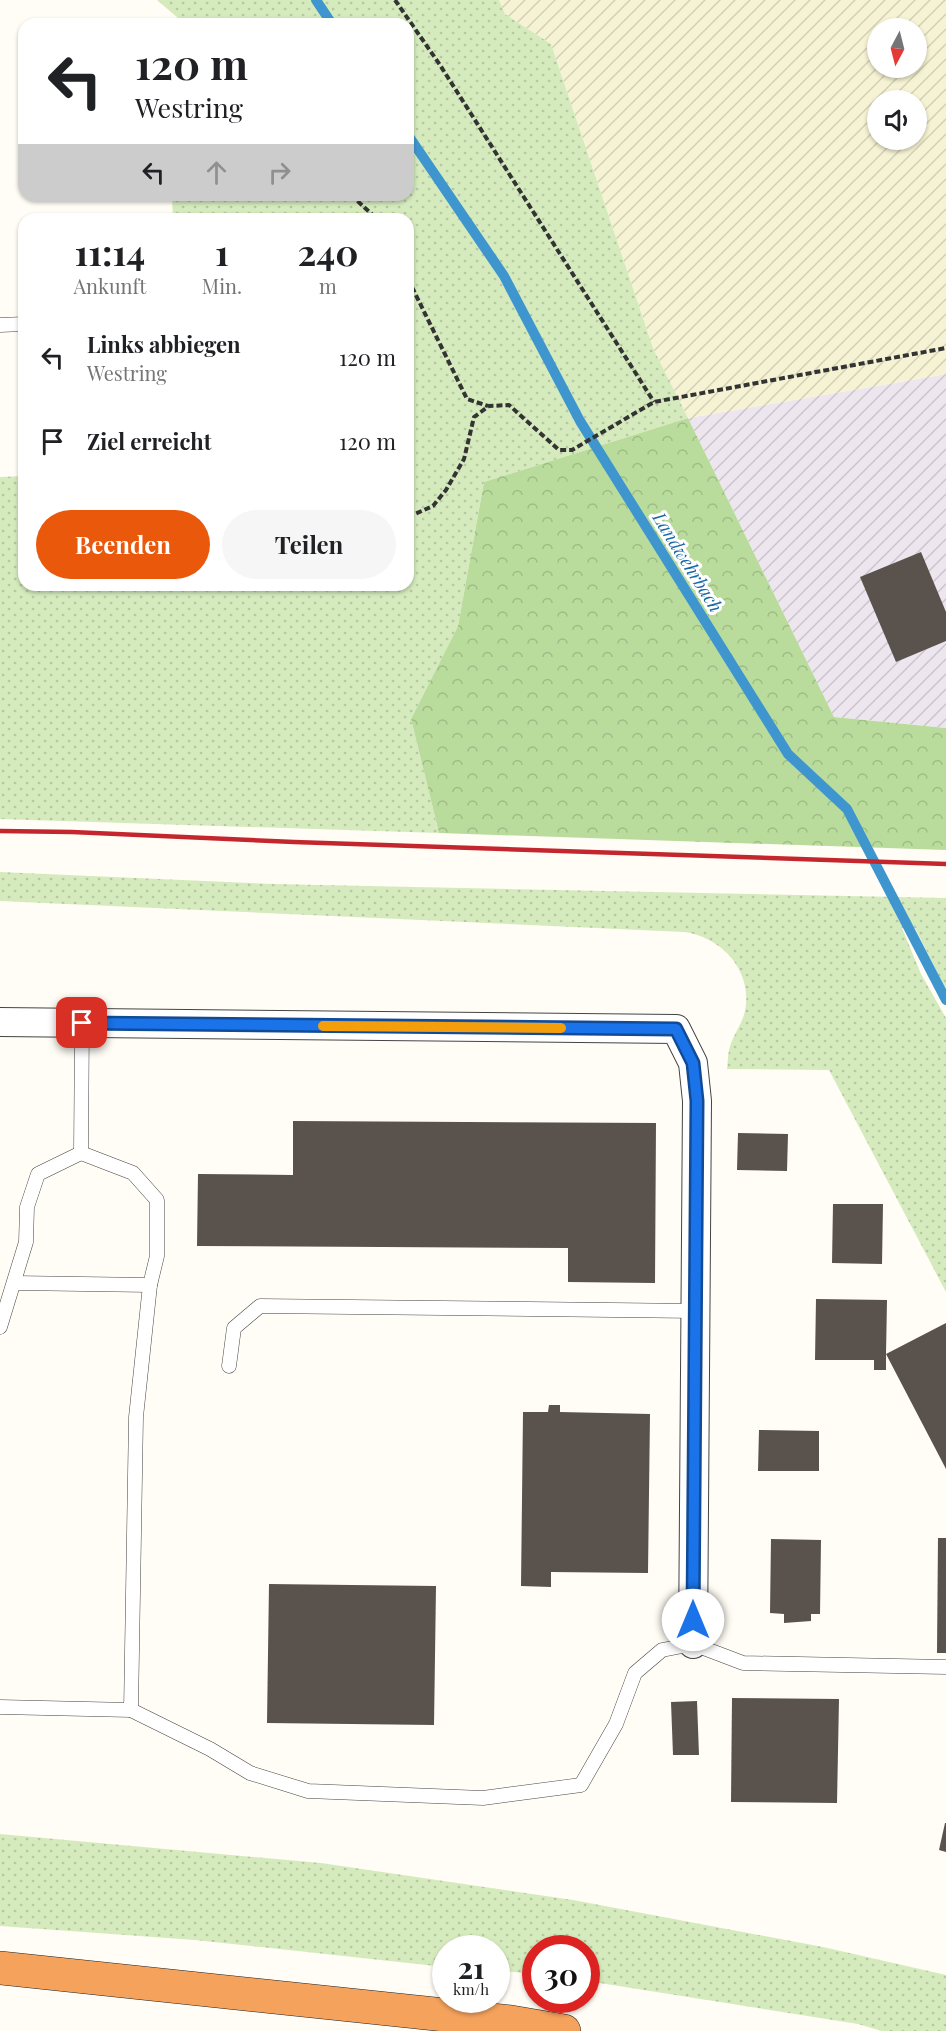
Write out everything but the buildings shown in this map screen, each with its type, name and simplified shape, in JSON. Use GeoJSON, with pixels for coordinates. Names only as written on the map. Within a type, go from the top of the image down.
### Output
{"type":"FeatureCollection","features":[{"type":"Feature","properties":{"kind":"highway"},"geometry":{"type":"LineString","coordinates":[[0,1968],[500,2021],[564,2031]]}},
{"type":"Feature","properties":{"kind":"street"},"geometry":{"type":"LineString","coordinates":[[0,1022],[676,1029],[693,1063],[697,1101],[693,1644]]}},
{"type":"Feature","properties":{"kind":"lane"},"geometry":{"type":"LineString","coordinates":[[0,325],[18,324]]}},
{"type":"Feature","properties":{"kind":"lane"},"geometry":{"type":"LineString","coordinates":[[81,1153],[82,1023]]}},
{"type":"Feature","properties":{"kind":"lane"},"geometry":{"type":"LineString","coordinates":[[0,1326],[26,1242],[27,1207],[38,1174],[81,1153],[133,1173],[157,1200],[157,1256],[150,1285],[136,1417],[131,1710]]}},
{"type":"Feature","properties":{"kind":"lane"},"geometry":{"type":"LineString","coordinates":[[15,1283],[150,1285]]}},
{"type":"Feature","properties":{"kind":"lane"},"geometry":{"type":"LineString","coordinates":[[229,1366],[234,1328],[260,1306],[696,1311]]}},
{"type":"Feature","properties":{"kind":"lane"},"geometry":{"type":"LineString","coordinates":[[0,1707],[131,1710],[210,1749],[250,1773],[308,1791],[483,1798],[581,1785],[616,1724],[635,1673],[662,1650],[693,1644],[743,1663],[946,1667]]}},
{"type":"Feature","properties":{"kind":"path"},"geometry":{"type":"LineString","coordinates":[[395,0],[407,18]]}},
{"type":"Feature","properties":{"kind":"path"},"geometry":{"type":"LineString","coordinates":[[414,27],[654,402]]}},
{"type":"Feature","properties":{"kind":"path"},"geometry":{"type":"LineString","coordinates":[[358,201],[370,213]]}},
{"type":"Feature","properties":{"kind":"path"},"geometry":{"type":"LineString","coordinates":[[414,291],[467,399],[489,406],[508,405],[559,450],[572,450],[654,402],[946,348]]}},
{"type":"Feature","properties":{"kind":"path"},"geometry":{"type":"LineString","coordinates":[[414,514],[433,506],[446,489],[464,459],[474,417],[489,406]]}},
{"type":"Feature","properties":{"kind":"shaded area"},"geometry":{"type":"Polygon","coordinates":[[[499,0],[946,0],[946,374],[688,418],[653,348],[551,44],[505,14],[499,0]]]}},
{"type":"Feature","properties":{"kind":"shaded area"},"geometry":{"type":"Polygon","coordinates":[[[946,374],[946,728],[834,717],[688,418],[946,374]]]}},
{"type":"Feature","properties":{"kind":"green space"},"geometry":{"type":"Polygon","coordinates":[[[157,0],[499,0],[505,14],[551,44],[653,348],[688,418],[484,482],[458,626],[411,719],[439,833],[0,819],[0,477],[18,476],[18,591],[414,591],[414,213],[173,213],[172,201],[414,201],[414,18],[178,18],[157,0]]]}},
{"type":"Feature","properties":{"kind":"green space"},"geometry":{"type":"Polygon","coordinates":[[[688,418],[834,717],[946,728],[946,850],[439,833],[411,719],[458,626],[484,482],[688,418]]]}},
{"type":"Feature","properties":{"kind":"green space"},"geometry":{"type":"Polygon","coordinates":[[[0,872],[273,884],[946,898],[946,990],[915,928],[902,928],[921,974],[946,1018],[946,1292],[829,1070],[727,1069],[729,1048],[745,1011],[744,982],[732,958],[711,941],[698,935],[684,932],[0,901],[0,872]]]}},
{"type":"Feature","properties":{"kind":"green space"},"geometry":{"type":"Polygon","coordinates":[[[0,1834],[321,1863],[573,1900],[823,1947],[946,1975],[946,2031],[882,2031],[858,2024],[600,1983],[600,1935],[522,1935],[522,1973],[510,1972],[510,1935],[432,1935],[432,1966],[195,1940],[0,1926],[0,1834]]]}},
{"type":"Feature","properties":{"kind":"waterway","name":"Landwehrbach"},"geometry":{"type":"LineString","coordinates":[[316,0],[328,18]]}},
{"type":"Feature","properties":{"kind":"waterway","name":"Landwehrbach"},"geometry":{"type":"LineString","coordinates":[[414,144],[504,276],[580,421],[788,754],[847,809],[946,1000]]}},
{"type":"Feature","properties":{"kind":"railway"},"geometry":{"type":"LineString","coordinates":[[0,831],[946,864]]}},
{"type":"Feature","properties":{"kind":"slow traffic"},"geometry":{"type":"LineString","coordinates":[[323,1026],[561,1028]]}},
{"type":"Feature","properties":{"kind":"route"},"geometry":{"type":"LineString","coordinates":[[82,1023],[676,1029],[693,1063],[697,1101],[693,1620]]}}]}
